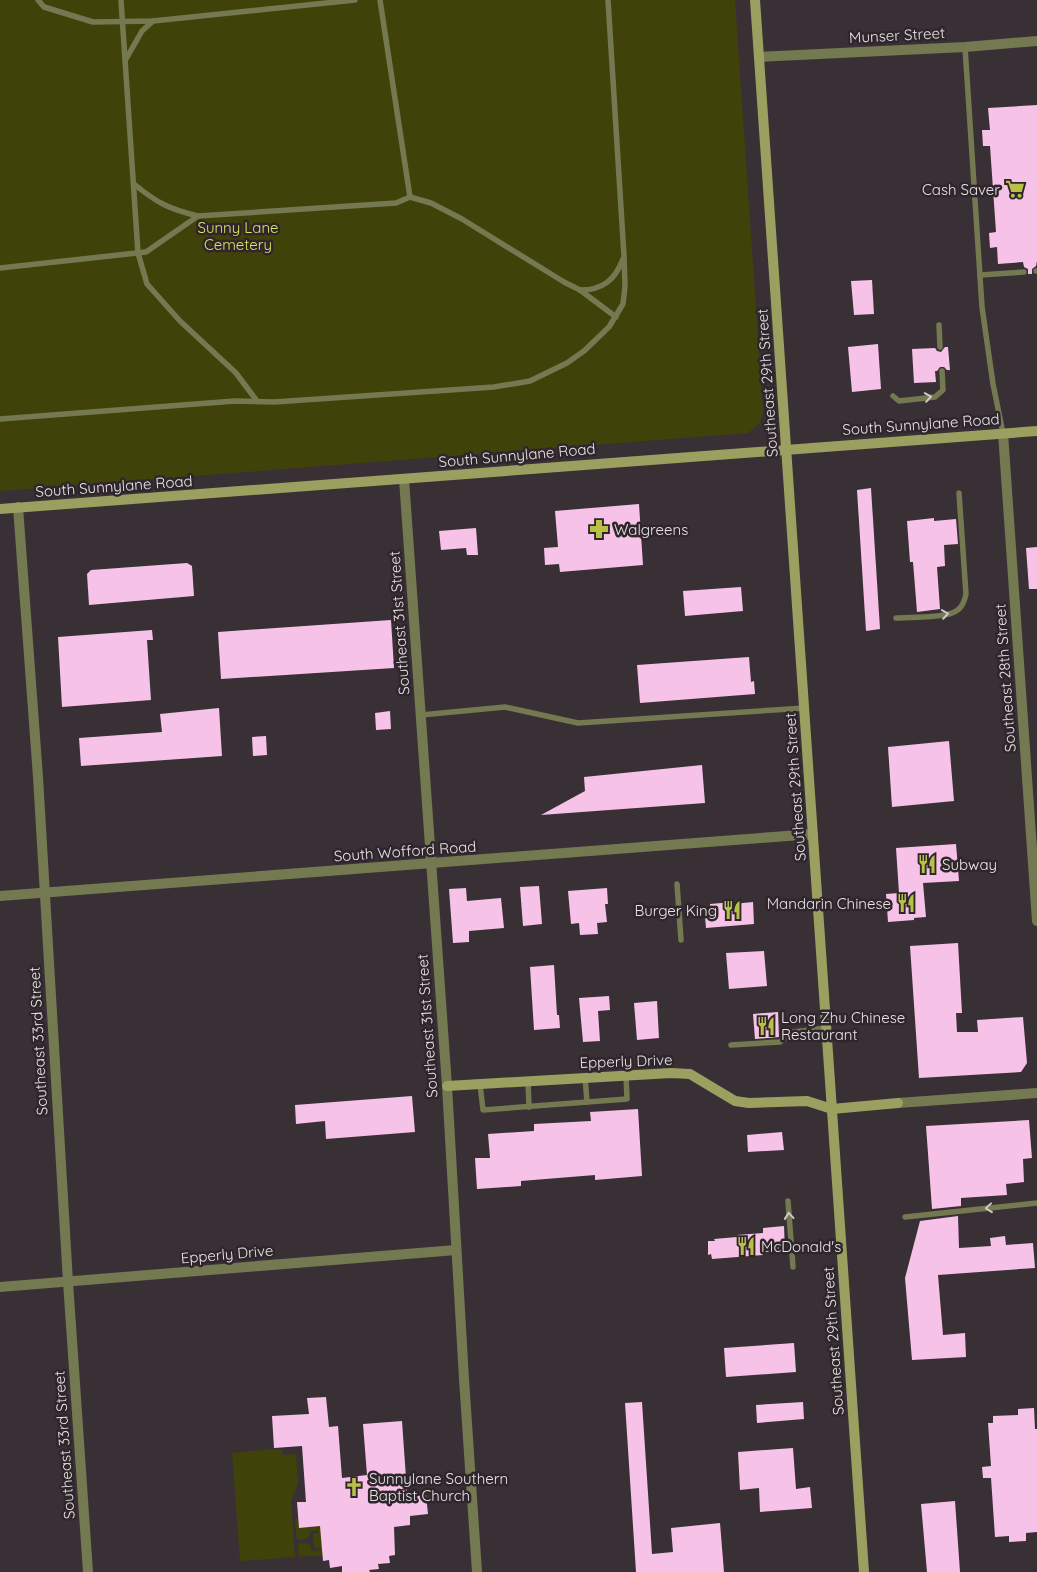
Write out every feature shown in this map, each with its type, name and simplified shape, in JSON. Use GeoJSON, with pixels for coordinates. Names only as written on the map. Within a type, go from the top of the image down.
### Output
{"type":"FeatureCollection","features":[{"type":"Feature","properties":{"kind":"main road","name":"Southeast 29th Street"},"geometry":{"type":"LineString","coordinates":[[755,0],[864,1572]]}},
{"type":"Feature","properties":{"kind":"main road","name":"South Sunnylane Road"},"geometry":{"type":"LineString","coordinates":[[0,509],[1037,431]]}},
{"type":"Feature","properties":{"kind":"main road","name":"Epperly Drive"},"geometry":{"type":"LineString","coordinates":[[447,1086],[671,1073],[690,1074],[735,1101],[757,1103],[807,1101],[832,1109],[898,1103]]}},
{"type":"Feature","properties":{"kind":"street","name":"Munser Street"},"geometry":{"type":"LineString","coordinates":[[759,57],[965,47],[1037,41]]}},
{"type":"Feature","properties":{"kind":"street","name":"Southeast 28th Street"},"geometry":{"type":"LineString","coordinates":[[1003,433],[1037,921]]}},
{"type":"Feature","properties":{"kind":"street","name":"Southeast 31st Street"},"geometry":{"type":"LineString","coordinates":[[404,479],[447,1086],[477,1572]]}},
{"type":"Feature","properties":{"kind":"street","name":"Southeast 33rd Street"},"geometry":{"type":"LineString","coordinates":[[18,507],[45,893],[68,1282],[88,1572]]}},
{"type":"Feature","properties":{"kind":"street","name":"South Wofford Road"},"geometry":{"type":"LineString","coordinates":[[0,896],[813,834]]}},
{"type":"Feature","properties":{"kind":"street","name":"Epperly Drive"},"geometry":{"type":"LineString","coordinates":[[898,1103],[1037,1093]]}},
{"type":"Feature","properties":{"kind":"street","name":"Epperly Drive"},"geometry":{"type":"LineString","coordinates":[[0,1287],[456,1250]]}},
{"type":"Feature","properties":{"kind":"lane"},"geometry":{"type":"LineString","coordinates":[[38,0],[44,7],[92,22],[153,21],[355,0]]}},
{"type":"Feature","properties":{"kind":"lane"},"geometry":{"type":"LineString","coordinates":[[121,0],[138,253],[147,284],[180,321],[236,373],[258,401]]}},
{"type":"Feature","properties":{"kind":"lane"},"geometry":{"type":"LineString","coordinates":[[380,0],[410,197]]}},
{"type":"Feature","properties":{"kind":"lane"},"geometry":{"type":"LineString","coordinates":[[0,420],[235,401],[274,402],[484,388],[524,382],[567,364],[601,336],[616,317],[623,304],[625,286],[624,256],[608,0]]}},
{"type":"Feature","properties":{"kind":"lane"},"geometry":{"type":"LineString","coordinates":[[125,61],[138,37],[153,21]]}},
{"type":"Feature","properties":{"kind":"lane"},"geometry":{"type":"LineString","coordinates":[[965,47],[982,307],[992,384],[1003,433]]}},
{"type":"Feature","properties":{"kind":"lane"},"geometry":{"type":"LineString","coordinates":[[134,184],[154,200],[174,210],[198,216],[396,203],[410,197],[431,203],[462,219],[580,290],[616,317]]}},
{"type":"Feature","properties":{"kind":"lane"},"geometry":{"type":"LineString","coordinates":[[0,268],[146,252],[198,216]]}},
{"type":"Feature","properties":{"kind":"lane"},"geometry":{"type":"LineString","coordinates":[[580,290],[590,290],[606,284],[617,273],[624,256]]}},
{"type":"Feature","properties":{"kind":"lane"},"geometry":{"type":"LineString","coordinates":[[980,275],[1024,272]]}},
{"type":"Feature","properties":{"kind":"lane"},"geometry":{"type":"LineString","coordinates":[[939,325],[940,347]]}},
{"type":"Feature","properties":{"kind":"lane"},"geometry":{"type":"LineString","coordinates":[[892,396],[899,401],[935,397],[943,390],[942,371]]}},
{"type":"Feature","properties":{"kind":"lane"},"geometry":{"type":"LineString","coordinates":[[896,618],[952,613],[961,607],[964,602],[966,594],[959,493]]}},
{"type":"Feature","properties":{"kind":"lane"},"geometry":{"type":"LineString","coordinates":[[421,715],[505,707],[578,723],[804,708]]}},
{"type":"Feature","properties":{"kind":"lane"},"geometry":{"type":"LineString","coordinates":[[677,884],[680,940]]}},
{"type":"Feature","properties":{"kind":"lane"},"geometry":{"type":"LineString","coordinates":[[731,1045],[780,1042],[793,1032],[826,1028]]}},
{"type":"Feature","properties":{"kind":"lane"},"geometry":{"type":"LineString","coordinates":[[480,1084],[482,1110],[627,1099],[626,1075]]}},
{"type":"Feature","properties":{"kind":"lane"},"geometry":{"type":"LineString","coordinates":[[585,1077],[587,1102]]}},
{"type":"Feature","properties":{"kind":"lane"},"geometry":{"type":"LineString","coordinates":[[528,1081],[529,1106]]}},
{"type":"Feature","properties":{"kind":"lane"},"geometry":{"type":"LineString","coordinates":[[788,1201],[793,1266]]}},
{"type":"Feature","properties":{"kind":"lane"},"geometry":{"type":"LineString","coordinates":[[905,1217],[1037,1203]]}},
{"type":"Feature","properties":{"kind":"green space","name":"Sunny Lane Cemetery"},"geometry":{"type":"Polygon","coordinates":[[[0,0],[735,0],[763,413],[759,424],[748,433],[0,491],[0,0]]]}},
{"type":"Feature","properties":{"kind":"green space"},"geometry":{"type":"Polygon","coordinates":[[[273,1449],[282,1450],[282,1455],[296,1454],[298,1483],[291,1501],[295,1557],[240,1561],[232,1453],[273,1449]]]}},
{"type":"Feature","properties":{"kind":"green space"},"geometry":{"type":"Polygon","coordinates":[[[295,1518],[298,1518],[299,1528],[320,1526],[323,1555],[299,1557],[298,1544],[307,1543],[311,1546],[311,1551],[320,1550],[319,1548],[314,1548],[313,1533],[318,1533],[318,1530],[310,1531],[310,1535],[306,1539],[297,1540],[295,1518]]]}},
{"type":"Feature","properties":{"kind":"building","name":"Cash Saver"},"geometry":{"type":"Polygon","coordinates":[[[1037,105],[1037,261],[1036,266],[1032,269],[1032,274],[1028,274],[1028,269],[1024,267],[1023,262],[998,264],[997,247],[990,248],[989,233],[996,232],[990,146],[983,146],[982,130],[990,130],[988,108],[1037,105]]]}},
{"type":"Feature","properties":{"kind":"building"},"geometry":{"type":"Polygon","coordinates":[[[872,280],[874,314],[854,315],[851,281],[872,280]]]}},
{"type":"Feature","properties":{"kind":"building"},"geometry":{"type":"Polygon","coordinates":[[[878,344],[881,389],[852,392],[848,347],[878,344]]]}},
{"type":"Feature","properties":{"kind":"building"},"geometry":{"type":"Polygon","coordinates":[[[945,347],[948,347],[950,370],[940,367],[935,371],[936,382],[914,383],[912,349],[935,348],[941,352],[945,347]]]}},
{"type":"Feature","properties":{"kind":"building"},"geometry":{"type":"Polygon","coordinates":[[[871,488],[880,629],[866,631],[857,490],[871,488]]]}},
{"type":"Feature","properties":{"kind":"building","name":"Walgreens"},"geometry":{"type":"Polygon","coordinates":[[[639,504],[643,565],[560,572],[559,564],[545,565],[544,548],[558,547],[555,511],[639,504]]]}},
{"type":"Feature","properties":{"kind":"building"},"geometry":{"type":"Polygon","coordinates":[[[934,518],[934,521],[956,519],[958,544],[944,545],[945,566],[937,567],[940,609],[917,612],[907,521],[934,518]]]}},
{"type":"Feature","properties":{"kind":"building"},"geometry":{"type":"Polygon","coordinates":[[[476,528],[478,555],[467,555],[466,548],[441,550],[439,531],[476,528]]]}},
{"type":"Feature","properties":{"kind":"building"},"geometry":{"type":"Polygon","coordinates":[[[1037,547],[1037,589],[1029,589],[1026,548],[1037,547]]]}},
{"type":"Feature","properties":{"kind":"building"},"geometry":{"type":"Polygon","coordinates":[[[187,563],[192,566],[194,596],[89,605],[87,574],[91,570],[187,563]]]}},
{"type":"Feature","properties":{"kind":"building"},"geometry":{"type":"Polygon","coordinates":[[[741,587],[743,611],[685,616],[683,591],[741,587]]]}},
{"type":"Feature","properties":{"kind":"building"},"geometry":{"type":"Polygon","coordinates":[[[391,620],[394,668],[221,679],[218,632],[391,620]]]}},
{"type":"Feature","properties":{"kind":"building"},"geometry":{"type":"Polygon","coordinates":[[[152,630],[153,640],[147,640],[151,700],[62,707],[58,637],[152,630]]]}},
{"type":"Feature","properties":{"kind":"building"},"geometry":{"type":"Polygon","coordinates":[[[749,657],[751,682],[754,681],[755,694],[640,703],[637,665],[749,657]]]}},
{"type":"Feature","properties":{"kind":"building"},"geometry":{"type":"Polygon","coordinates":[[[219,708],[222,756],[81,766],[79,738],[162,732],[160,714],[219,708]]]}},
{"type":"Feature","properties":{"kind":"building"},"geometry":{"type":"Polygon","coordinates":[[[390,711],[391,729],[376,730],[375,713],[390,711]]]}},
{"type":"Feature","properties":{"kind":"building"},"geometry":{"type":"Polygon","coordinates":[[[266,736],[267,755],[253,756],[252,737],[266,736]]]}},
{"type":"Feature","properties":{"kind":"building"},"geometry":{"type":"Polygon","coordinates":[[[949,741],[954,801],[892,807],[888,747],[949,741]]]}},
{"type":"Feature","properties":{"kind":"building"},"geometry":{"type":"Polygon","coordinates":[[[702,765],[705,803],[541,815],[585,791],[584,777],[702,765]]]}},
{"type":"Feature","properties":{"kind":"building","name":"Subway"},"geometry":{"type":"Polygon","coordinates":[[[956,844],[959,881],[923,883],[926,917],[888,922],[886,894],[899,893],[896,848],[956,844]]]}},
{"type":"Feature","properties":{"kind":"building"},"geometry":{"type":"Polygon","coordinates":[[[539,886],[542,924],[523,926],[520,887],[539,886]]]}},
{"type":"Feature","properties":{"kind":"building"},"geometry":{"type":"Polygon","coordinates":[[[466,888],[467,901],[501,898],[504,928],[469,931],[469,942],[453,943],[449,889],[466,888]]]}},
{"type":"Feature","properties":{"kind":"building"},"geometry":{"type":"Polygon","coordinates":[[[607,888],[608,904],[605,904],[607,922],[597,923],[598,934],[580,935],[579,923],[571,924],[568,891],[607,888]]]}},
{"type":"Feature","properties":{"kind":"building","name":"Burger King"},"geometry":{"type":"Polygon","coordinates":[[[733,902],[733,904],[753,902],[754,924],[706,928],[705,917],[711,916],[710,904],[733,902]]]}},
{"type":"Feature","properties":{"kind":"building"},"geometry":{"type":"Polygon","coordinates":[[[958,943],[962,1013],[956,1013],[957,1032],[978,1032],[977,1020],[1023,1017],[1027,1063],[1021,1072],[919,1078],[910,946],[958,943]]]}},
{"type":"Feature","properties":{"kind":"building"},"geometry":{"type":"Polygon","coordinates":[[[764,951],[767,986],[729,989],[726,953],[764,951]]]}},
{"type":"Feature","properties":{"kind":"building"},"geometry":{"type":"Polygon","coordinates":[[[554,965],[557,1015],[559,1015],[560,1028],[534,1030],[530,967],[554,965]]]}},
{"type":"Feature","properties":{"kind":"building"},"geometry":{"type":"Polygon","coordinates":[[[609,996],[610,1010],[598,1011],[600,1041],[583,1042],[579,998],[609,996]]]}},
{"type":"Feature","properties":{"kind":"building"},"geometry":{"type":"Polygon","coordinates":[[[657,1001],[659,1038],[637,1040],[634,1003],[657,1001]]]}},
{"type":"Feature","properties":{"kind":"building","name":"Long Zhu Chinese Restaurant"},"geometry":{"type":"Polygon","coordinates":[[[778,1012],[779,1037],[755,1039],[753,1014],[778,1012]]]}},
{"type":"Feature","properties":{"kind":"building"},"geometry":{"type":"Polygon","coordinates":[[[412,1096],[415,1132],[326,1139],[325,1121],[296,1124],[295,1105],[412,1096]]]}},
{"type":"Feature","properties":{"kind":"building"},"geometry":{"type":"Polygon","coordinates":[[[638,1109],[642,1176],[595,1180],[595,1175],[521,1181],[521,1186],[477,1189],[475,1158],[490,1158],[488,1134],[534,1131],[534,1124],[591,1121],[590,1112],[638,1109]]]}},
{"type":"Feature","properties":{"kind":"building"},"geometry":{"type":"Polygon","coordinates":[[[1029,1120],[1032,1158],[1023,1159],[1024,1182],[1006,1184],[1007,1195],[961,1198],[961,1206],[932,1209],[926,1126],[1029,1120]]]}},
{"type":"Feature","properties":{"kind":"building"},"geometry":{"type":"Polygon","coordinates":[[[782,1132],[784,1150],[748,1152],[747,1135],[782,1132]]]}},
{"type":"Feature","properties":{"kind":"building"},"geometry":{"type":"Polygon","coordinates":[[[958,1216],[959,1248],[991,1246],[990,1238],[1005,1236],[1006,1245],[1033,1243],[1035,1268],[938,1275],[943,1335],[965,1333],[966,1357],[912,1360],[905,1278],[920,1221],[958,1216]]]}},
{"type":"Feature","properties":{"kind":"building","name":"McDonald's"},"geometry":{"type":"Polygon","coordinates":[[[784,1226],[785,1251],[763,1252],[763,1255],[712,1259],[711,1254],[708,1255],[708,1241],[737,1237],[737,1235],[763,1233],[763,1228],[784,1226]]]}},
{"type":"Feature","properties":{"kind":"building"},"geometry":{"type":"Polygon","coordinates":[[[794,1343],[796,1372],[726,1377],[724,1348],[794,1343]]]}},
{"type":"Feature","properties":{"kind":"building","name":"Sunnylane Southern Baptist Church"},"geometry":{"type":"Polygon","coordinates":[[[326,1397],[329,1427],[338,1426],[342,1478],[367,1475],[363,1424],[402,1421],[407,1492],[409,1492],[409,1497],[426,1495],[428,1514],[410,1516],[410,1525],[394,1527],[395,1555],[389,1556],[390,1563],[378,1564],[379,1569],[369,1570],[370,1572],[342,1572],[342,1566],[330,1568],[329,1560],[323,1561],[320,1526],[299,1528],[297,1502],[306,1502],[302,1446],[274,1448],[272,1416],[309,1414],[307,1398],[326,1397]]]}},
{"type":"Feature","properties":{"kind":"building"},"geometry":{"type":"Polygon","coordinates":[[[642,1402],[652,1554],[673,1552],[671,1528],[720,1523],[724,1572],[636,1572],[625,1403],[642,1402]]]}},
{"type":"Feature","properties":{"kind":"building"},"geometry":{"type":"Polygon","coordinates":[[[803,1402],[804,1419],[757,1423],[756,1405],[803,1402]]]}},
{"type":"Feature","properties":{"kind":"building"},"geometry":{"type":"Polygon","coordinates":[[[1034,1408],[1035,1429],[1037,1429],[1037,1532],[1026,1533],[1026,1541],[1009,1542],[1009,1536],[995,1537],[991,1478],[983,1478],[982,1467],[991,1466],[988,1423],[993,1423],[993,1416],[1018,1415],[1018,1409],[1034,1408]]]}},
{"type":"Feature","properties":{"kind":"building"},"geometry":{"type":"Polygon","coordinates":[[[793,1448],[796,1489],[810,1487],[812,1508],[760,1512],[759,1488],[740,1490],[738,1452],[793,1448]]]}},
{"type":"Feature","properties":{"kind":"building"},"geometry":{"type":"Polygon","coordinates":[[[955,1501],[960,1572],[927,1572],[921,1504],[955,1501]]]}},
{"type":"Feature","properties":{"kind":"place","name":"Cash Saver"},"geometry":{"type":"Point","coordinates":[1015,189]}},
{"type":"Feature","properties":{"kind":"place","name":"Walgreens"},"geometry":{"type":"Point","coordinates":[599,529]}},
{"type":"Feature","properties":{"kind":"place","name":"Subway"},"geometry":{"type":"Point","coordinates":[927,864]}},
{"type":"Feature","properties":{"kind":"place","name":"Mandarin Chinese"},"geometry":{"type":"Point","coordinates":[906,903]}},
{"type":"Feature","properties":{"kind":"place","name":"Burger King"},"geometry":{"type":"Point","coordinates":[732,910]}},
{"type":"Feature","properties":{"kind":"place","name":"Long Zhu Chinese Restaurant"},"geometry":{"type":"Point","coordinates":[766,1026]}},
{"type":"Feature","properties":{"kind":"place","name":"McDonald's"},"geometry":{"type":"Point","coordinates":[746,1246]}},
{"type":"Feature","properties":{"kind":"place","name":"Sunnylane Southern Baptist Church"},"geometry":{"type":"Point","coordinates":[354,1487]}}]}
